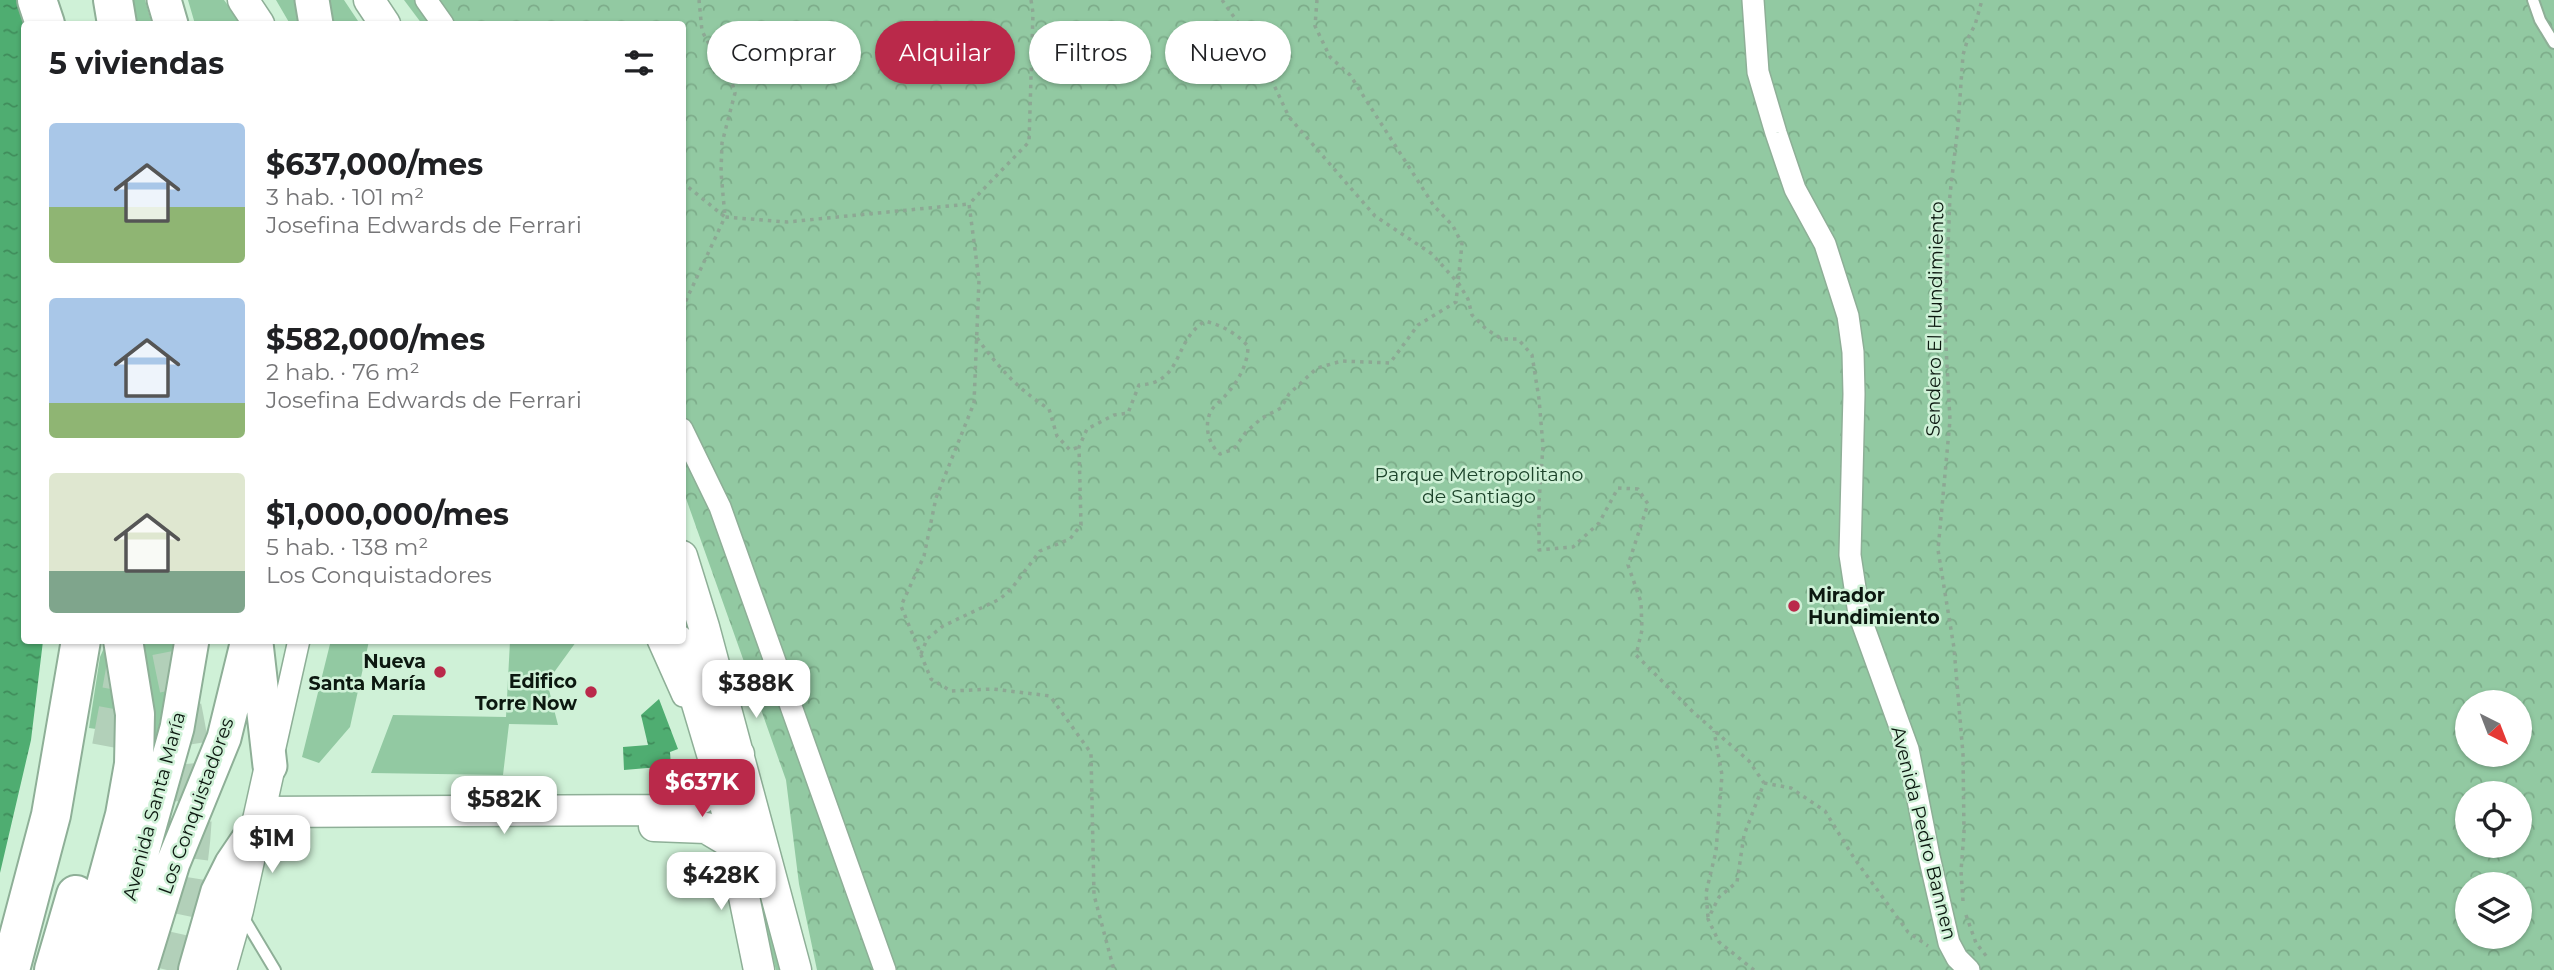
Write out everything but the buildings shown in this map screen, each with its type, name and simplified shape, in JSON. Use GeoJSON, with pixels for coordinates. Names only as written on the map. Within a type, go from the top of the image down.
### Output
{"type":"FeatureCollection","features":[{"type":"Feature","properties":{"kind":"highway"},"geometry":{"type":"LineString","coordinates":[[37,0],[44,21]]}},
{"type":"Feature","properties":{"kind":"highway"},"geometry":{"type":"LineString","coordinates":[[54,0],[59,21]]}},
{"type":"Feature","properties":{"kind":"highway"},"geometry":{"type":"LineString","coordinates":[[113,0],[116,21]]}},
{"type":"Feature","properties":{"kind":"highway"},"geometry":{"type":"LineString","coordinates":[[10,970],[51,815],[80,644]]}},
{"type":"Feature","properties":{"kind":"highway"},"geometry":{"type":"LineString","coordinates":[[83,970],[125,815],[134,764],[135,714],[124,644]]}},
{"type":"Feature","properties":{"kind":"highway"},"geometry":{"type":"LineString","coordinates":[[54,970],[87,858],[111,747]]}},
{"type":"Feature","properties":{"kind":"highway"},"geometry":{"type":"LineString","coordinates":[[198,970],[220,893],[258,823]]}},
{"type":"Feature","properties":{"kind":"main road"},"geometry":{"type":"LineString","coordinates":[[164,0],[171,21]]}},
{"type":"Feature","properties":{"kind":"main road"},"geometry":{"type":"LineString","coordinates":[[312,0],[316,21]]}},
{"type":"Feature","properties":{"kind":"main road","name":"Avenida Santa María"},"geometry":{"type":"LineString","coordinates":[[108,970],[177,728],[191,644]]}},
{"type":"Feature","properties":{"kind":"main road","name":"Los Conquistadores"},"geometry":{"type":"LineString","coordinates":[[140,970],[173,863],[224,738],[247,644]]}},
{"type":"Feature","properties":{"kind":"main road"},"geometry":{"type":"LineString","coordinates":[[256,644],[270,766]]}},
{"type":"Feature","properties":{"kind":"street"},"geometry":{"type":"LineString","coordinates":[[243,0],[257,21]]}},
{"type":"Feature","properties":{"kind":"street"},"geometry":{"type":"LineString","coordinates":[[369,0],[382,21]]}},
{"type":"Feature","properties":{"kind":"street"},"geometry":{"type":"LineString","coordinates":[[426,0],[441,21]]}},
{"type":"Feature","properties":{"kind":"street","name":"Avenida Pedro Bannen"},"geometry":{"type":"LineString","coordinates":[[1752,0],[1758,72],[1776,133],[1795,189],[1825,244],[1848,316],[1853,352],[1854,394],[1850,555],[1859,614],[1908,749],[1931,868],[1949,943],[1971,964]]}},
{"type":"Feature","properties":{"kind":"street"},"geometry":{"type":"LineString","coordinates":[[686,437],[720,507],[885,970]]}},
{"type":"Feature","properties":{"kind":"street"},"geometry":{"type":"LineString","coordinates":[[686,567],[796,970]]}},
{"type":"Feature","properties":{"kind":"street"},"geometry":{"type":"LineString","coordinates":[[686,620],[723,699]]}},
{"type":"Feature","properties":{"kind":"street"},"geometry":{"type":"LineString","coordinates":[[221,970],[238,910],[298,644]]}},
{"type":"Feature","properties":{"kind":"street"},"geometry":{"type":"LineString","coordinates":[[660,644],[688,706],[706,736]]}},
{"type":"Feature","properties":{"kind":"street"},"geometry":{"type":"LineString","coordinates":[[679,644],[721,784],[759,970]]}},
{"type":"Feature","properties":{"kind":"street"},"geometry":{"type":"LineString","coordinates":[[258,823],[349,812],[666,810],[696,803],[710,795],[734,767],[739,754]]}},
{"type":"Feature","properties":{"kind":"street"},"geometry":{"type":"LineString","coordinates":[[349,812],[366,822],[383,827],[689,826],[706,828],[733,844]]}},
{"type":"Feature","properties":{"kind":"lane"},"geometry":{"type":"LineString","coordinates":[[2533,0],[2540,20],[2554,43]]}},
{"type":"Feature","properties":{"kind":"lane"},"geometry":{"type":"LineString","coordinates":[[238,910],[275,970]]}},
{"type":"Feature","properties":{"kind":"path"},"geometry":{"type":"LineString","coordinates":[[686,300],[725,217],[721,172],[722,143],[735,93],[729,72],[716,57],[702,31],[699,0]]}},
{"type":"Feature","properties":{"kind":"path"},"geometry":{"type":"LineString","coordinates":[[686,185],[725,217],[787,222],[969,204],[1030,142],[1031,0]]}},
{"type":"Feature","properties":{"kind":"path"},"geometry":{"type":"LineString","coordinates":[[1222,0],[1258,51],[1289,117],[1375,216],[1433,254],[1459,284],[1468,299],[1472,315],[1479,322],[1502,339],[1518,339],[1532,355],[1544,446],[1539,502],[1539,550],[1573,547],[1599,523],[1618,488],[1637,489],[1648,504],[1628,565],[1641,602],[1643,630],[1636,655],[1749,761],[1764,783],[1791,788],[1825,811],[1854,858],[1908,932],[1931,948],[1971,964]]}},
{"type":"Feature","properties":{"kind":"path"},"geometry":{"type":"LineString","coordinates":[[921,654],[927,639],[943,626],[1000,599],[1012,588],[1040,551],[1070,539],[1081,525],[1079,447],[1087,429],[1114,415],[1128,413],[1139,385],[1151,385],[1167,377],[1193,328],[1205,321],[1236,334],[1248,346],[1248,359],[1236,381],[1210,412],[1208,434],[1212,447],[1220,454],[1234,449],[1246,432],[1262,418],[1281,408],[1289,394],[1317,368],[1342,361],[1390,363],[1418,325],[1456,302],[1462,243],[1453,226],[1434,206],[1350,75],[1330,57],[1315,26],[1317,0]]}},
{"type":"Feature","properties":{"kind":"path","name":"Sendero El Hundimiento"},"geometry":{"type":"LineString","coordinates":[[1971,964],[1986,954],[1976,943],[1963,910],[1963,754],[1954,648],[1938,550],[1951,420],[1945,328],[1950,194],[1958,126],[1962,55],[1982,0]]}},
{"type":"Feature","properties":{"kind":"path"},"geometry":{"type":"LineString","coordinates":[[969,204],[979,280],[974,403],[936,498],[924,556],[901,606],[932,679],[951,691],[993,689],[1050,696],[1091,753],[1094,895],[1114,970]]}},
{"type":"Feature","properties":{"kind":"path"},"geometry":{"type":"LineString","coordinates":[[977,338],[1002,372],[1031,398],[1049,409],[1058,436],[1070,450],[1079,447]]}},
{"type":"Feature","properties":{"kind":"path"},"geometry":{"type":"LineString","coordinates":[[1714,729],[1722,775],[1716,852],[1706,893],[1708,919],[1719,942],[1754,970]]}},
{"type":"Feature","properties":{"kind":"path"},"geometry":{"type":"LineString","coordinates":[[1708,919],[1720,897],[1737,882],[1744,835],[1764,783]]}},
{"type":"Feature","properties":{"kind":"green space"},"geometry":{"type":"Polygon","coordinates":[[[127,0],[145,0],[151,21],[131,21],[127,0]]]}},
{"type":"Feature","properties":{"kind":"green space"},"geometry":{"type":"Polygon","coordinates":[[[188,0],[224,0],[240,21],[194,21],[188,0]]]}},
{"type":"Feature","properties":{"kind":"green space"},"geometry":{"type":"Polygon","coordinates":[[[276,0],[297,0],[300,21],[288,21],[276,0]]]}},
{"type":"Feature","properties":{"kind":"green space"},"geometry":{"type":"Polygon","coordinates":[[[328,0],[344,0],[358,21],[332,21],[328,0]]]}},
{"type":"Feature","properties":{"kind":"green space","name":"Parque Metropolitano de Santiago"},"geometry":{"type":"Polygon","coordinates":[[[404,0],[2554,0],[2554,970],[817,970],[799,884],[786,780],[686,498],[686,21],[420,21],[404,0]]]}},
{"type":"Feature","properties":{"kind":"green space"},"geometry":{"type":"Polygon","coordinates":[[[108,644],[125,733],[89,728],[100,657],[108,644]]]}},
{"type":"Feature","properties":{"kind":"green space"},"geometry":{"type":"Polygon","coordinates":[[[139,644],[173,644],[174,653],[152,759],[139,644]]]}},
{"type":"Feature","properties":{"kind":"green space"},"geometry":{"type":"Polygon","coordinates":[[[330,644],[368,644],[350,727],[319,763],[302,757],[330,644]]]}},
{"type":"Feature","properties":{"kind":"green space"},"geometry":{"type":"Polygon","coordinates":[[[510,644],[575,644],[547,682],[558,725],[509,724],[503,775],[371,773],[393,715],[506,717],[510,644]]]}},
{"type":"Feature","properties":{"kind":"green space"},"geometry":{"type":"Polygon","coordinates":[[[736,787],[785,970],[776,970],[728,789],[736,787]]]}},
{"type":"Feature","properties":{"kind":"water"},"geometry":{"type":"Polygon","coordinates":[[[0,0],[18,0],[24,21],[21,21],[21,644],[43,644],[31,740],[0,873],[0,0]]]}},
{"type":"Feature","properties":{"kind":"water"},"geometry":{"type":"Polygon","coordinates":[[[659,699],[678,749],[670,752],[671,766],[624,770],[623,747],[648,745],[641,715],[659,699]]]}},
{"type":"Feature","properties":{"kind":"tunnel"},"geometry":{"type":"LineString","coordinates":[[167,970],[184,891],[193,811],[191,757],[170,644]]}},
{"type":"Feature","properties":{"kind":"tunnel"},"geometry":{"type":"LineString","coordinates":[[111,747],[125,670]]}},
{"type":"Feature","properties":{"kind":"place","name":"Mirador Hundimiento"},"geometry":{"type":"Point","coordinates":[1794,606]}},
{"type":"Feature","properties":{"kind":"place","name":"Nueva Santa María"},"geometry":{"type":"Point","coordinates":[440,672]}},
{"type":"Feature","properties":{"kind":"place","name":"Edifico Torre Now"},"geometry":{"type":"Point","coordinates":[591,692]}}]}
